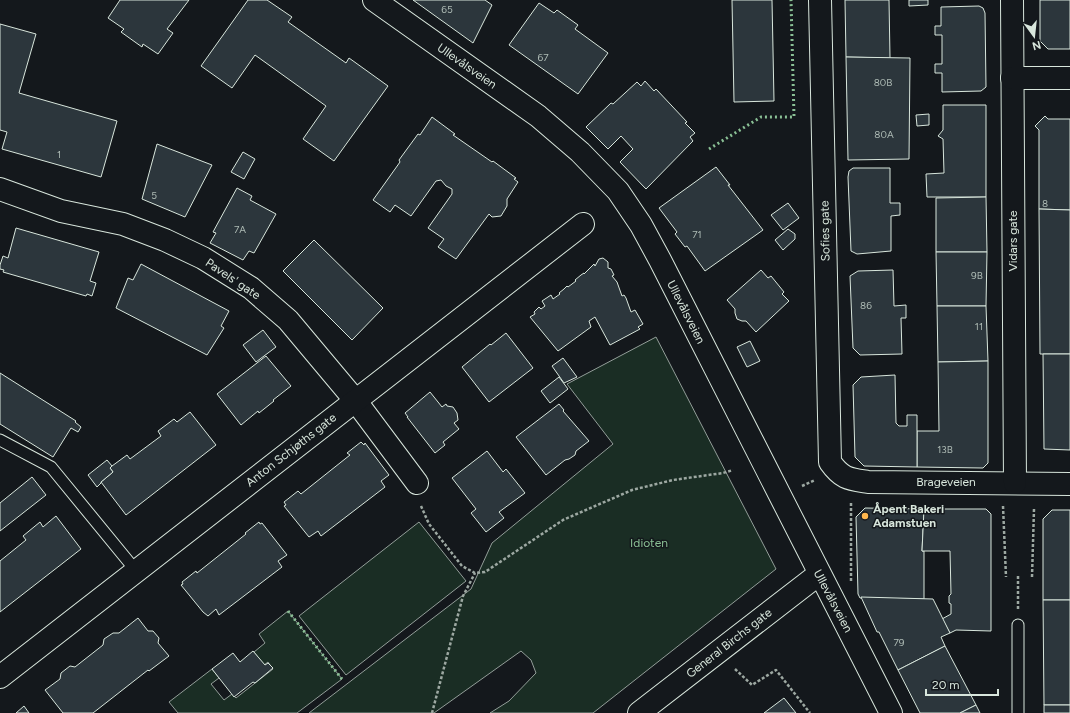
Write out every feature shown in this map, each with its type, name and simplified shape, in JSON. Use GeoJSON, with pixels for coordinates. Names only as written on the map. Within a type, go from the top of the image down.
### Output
{"type":"FeatureCollection","features":[{"type":"Feature","properties":{"kind":"street","name":"Ullevålsveien"},"geometry":{"type":"LineString","coordinates":[[374,0],[538,116],[580,152],[618,191],[645,232],[891,713]]}},
{"type":"Feature","properties":{"kind":"street","name":"Sofies gate"},"geometry":{"type":"LineString","coordinates":[[820,0],[833,466]]}},
{"type":"Feature","properties":{"kind":"street","name":"Vidars gate"},"geometry":{"type":"LineString","coordinates":[[1012,0],[1015,483]]}},
{"type":"Feature","properties":{"kind":"street"},"geometry":{"type":"LineString","coordinates":[[1012,78],[1070,78]]}},
{"type":"Feature","properties":{"kind":"street","name":"Pavels' gate"},"geometry":{"type":"LineString","coordinates":[[0,189],[61,211],[123,224],[165,240],[203,258],[251,288],[288,320],[355,400],[417,483]]}},
{"type":"Feature","properties":{"kind":"street","name":"Anton Schjøths gate"},"geometry":{"type":"LineString","coordinates":[[0,677],[583,224]]}},
{"type":"Feature","properties":{"kind":"street","name":"Brageveien"},"geometry":{"type":"LineString","coordinates":[[833,466],[849,479],[868,482],[1070,484]]}},
{"type":"Feature","properties":{"kind":"street","name":"General Birchs gate"},"geometry":{"type":"LineString","coordinates":[[639,713],[819,574]]}},
{"type":"Feature","properties":{"kind":"lane"},"geometry":{"type":"LineString","coordinates":[[0,440],[51,467],[137,572]]}},
{"type":"Feature","properties":{"kind":"lane"},"geometry":{"type":"LineString","coordinates":[[1018,625],[1018,713]]}},
{"type":"Feature","properties":{"kind":"path"},"geometry":{"type":"LineString","coordinates":[[780,497],[833,466]]}},
{"type":"Feature","properties":{"kind":"path"},"geometry":{"type":"LineString","coordinates":[[417,483],[417,496],[429,524],[462,566],[475,573],[485,572],[563,520],[632,490],[673,480],[723,473],[732,470]]}},
{"type":"Feature","properties":{"kind":"path"},"geometry":{"type":"LineString","coordinates":[[1006,577],[1003,503],[1015,483]]}},
{"type":"Feature","properties":{"kind":"path"},"geometry":{"type":"LineString","coordinates":[[850,586],[850,505],[853,498]]}},
{"type":"Feature","properties":{"kind":"path"},"geometry":{"type":"LineString","coordinates":[[1032,577],[1034,509]]}},
{"type":"Feature","properties":{"kind":"path"},"geometry":{"type":"LineString","coordinates":[[432,713],[463,596],[475,573]]}},
{"type":"Feature","properties":{"kind":"path"},"geometry":{"type":"LineString","coordinates":[[1018,576],[1018,625]]}},
{"type":"Feature","properties":{"kind":"path"},"geometry":{"type":"LineString","coordinates":[[734,669],[752,685],[776,670],[810,713]]}},
{"type":"Feature","properties":{"kind":"green space","name":"Idioten"},"geometry":{"type":"Polygon","coordinates":[[[656,337],[776,569],[593,713],[490,713],[509,701],[536,673],[531,660],[521,651],[434,713],[309,713],[471,589],[492,543],[613,444],[567,384],[656,337]]]}},
{"type":"Feature","properties":{"kind":"green space"},"geometry":{"type":"Polygon","coordinates":[[[419,522],[466,581],[346,675],[299,616],[419,522]]]}},
{"type":"Feature","properties":{"kind":"green space"},"geometry":{"type":"Polygon","coordinates":[[[288,611],[342,679],[297,713],[178,713],[169,702],[212,669],[219,678],[211,684],[224,700],[232,694],[236,698],[273,669],[268,662],[264,665],[254,652],[265,643],[259,634],[288,611]]]}},
{"type":"Feature","properties":{"kind":"building"},"geometry":{"type":"Polygon","coordinates":[[[120,0],[189,0],[167,29],[173,33],[158,54],[143,44],[142,47],[121,32],[124,29],[108,18],[120,0]]]}},
{"type":"Feature","properties":{"kind":"building"},"geometry":{"type":"Polygon","coordinates":[[[248,0],[267,0],[292,17],[288,22],[346,63],[349,58],[388,86],[334,161],[303,139],[326,106],[255,55],[232,88],[201,66],[248,0]]]}},
{"type":"Feature","properties":{"kind":"building"},"geometry":{"type":"Polygon","coordinates":[[[413,0],[485,0],[492,5],[473,43],[413,0]]]}},
{"type":"Feature","properties":{"kind":"building"},"geometry":{"type":"Polygon","coordinates":[[[732,0],[772,0],[774,101],[734,102],[732,0]]]}},
{"type":"Feature","properties":{"kind":"building"},"geometry":{"type":"Polygon","coordinates":[[[845,0],[889,0],[890,58],[846,57],[845,0]]]}},
{"type":"Feature","properties":{"kind":"building"},"geometry":{"type":"Polygon","coordinates":[[[909,0],[928,0],[928,5],[909,6],[909,0]]]}},
{"type":"Feature","properties":{"kind":"building"},"geometry":{"type":"Polygon","coordinates":[[[1040,0],[1070,0],[1070,49],[1048,49],[1040,41],[1040,0]]]}},
{"type":"Feature","properties":{"kind":"building"},"geometry":{"type":"Polygon","coordinates":[[[539,3],[554,13],[557,10],[578,25],[575,29],[608,53],[578,94],[509,45],[539,3]]]}},
{"type":"Feature","properties":{"kind":"building"},"geometry":{"type":"Polygon","coordinates":[[[979,6],[983,8],[985,13],[986,87],[981,91],[942,92],[942,73],[935,73],[935,64],[942,64],[942,35],[935,35],[935,26],[941,26],[941,7],[979,6]]]}},
{"type":"Feature","properties":{"kind":"building"},"geometry":{"type":"Polygon","coordinates":[[[0,24],[36,34],[19,93],[117,121],[101,177],[2,149],[7,132],[0,130],[0,24]]]}},
{"type":"Feature","properties":{"kind":"building"},"geometry":{"type":"Polygon","coordinates":[[[846,57],[910,58],[909,159],[848,160],[846,57]]]}},
{"type":"Feature","properties":{"kind":"building"},"geometry":{"type":"Polygon","coordinates":[[[645,81],[654,91],[656,89],[687,122],[685,123],[695,133],[690,137],[693,141],[646,189],[620,162],[633,149],[621,136],[608,149],[586,127],[611,103],[613,104],[637,82],[641,86],[645,81]]]}},
{"type":"Feature","properties":{"kind":"building"},"geometry":{"type":"Polygon","coordinates":[[[943,105],[986,105],[986,197],[927,197],[926,174],[944,173],[943,139],[938,136],[943,130],[943,105]]]}},
{"type":"Feature","properties":{"kind":"building"},"geometry":{"type":"Polygon","coordinates":[[[929,114],[929,125],[917,126],[916,115],[929,114]]]}},
{"type":"Feature","properties":{"kind":"building"},"geometry":{"type":"Polygon","coordinates":[[[1045,116],[1048,119],[1070,119],[1070,210],[1039,209],[1039,130],[1035,126],[1045,116]]]}},
{"type":"Feature","properties":{"kind":"building"},"geometry":{"type":"Polygon","coordinates":[[[432,117],[455,134],[453,135],[516,178],[514,179],[518,182],[507,199],[507,206],[501,216],[492,217],[489,214],[456,259],[438,247],[444,239],[428,228],[452,194],[452,189],[446,186],[441,180],[436,181],[411,216],[395,205],[390,212],[373,200],[400,162],[399,160],[418,134],[420,135],[432,117]]]}},
{"type":"Feature","properties":{"kind":"building"},"geometry":{"type":"Polygon","coordinates":[[[157,144],[212,165],[185,217],[142,199],[157,144]]]}},
{"type":"Feature","properties":{"kind":"building"},"geometry":{"type":"Polygon","coordinates":[[[243,152],[255,159],[244,179],[231,172],[243,152]]]}},
{"type":"Feature","properties":{"kind":"building"},"geometry":{"type":"Polygon","coordinates":[[[716,167],[763,230],[705,271],[687,246],[685,247],[675,234],[677,232],[659,208],[716,167]]]}},
{"type":"Feature","properties":{"kind":"building"},"geometry":{"type":"Polygon","coordinates":[[[853,168],[890,168],[890,203],[900,203],[900,215],[891,216],[891,251],[857,254],[851,251],[848,177],[849,171],[853,168]]]}},
{"type":"Feature","properties":{"kind":"building"},"geometry":{"type":"Polygon","coordinates":[[[237,188],[252,196],[250,200],[276,214],[254,253],[249,251],[243,260],[210,243],[216,233],[213,232],[237,188]]]}},
{"type":"Feature","properties":{"kind":"building"},"geometry":{"type":"Polygon","coordinates":[[[986,197],[987,252],[936,252],[936,198],[986,197]]]}},
{"type":"Feature","properties":{"kind":"building"},"geometry":{"type":"Polygon","coordinates":[[[788,203],[799,218],[783,230],[771,215],[788,203]]]}},
{"type":"Feature","properties":{"kind":"building"},"geometry":{"type":"Polygon","coordinates":[[[1039,209],[1070,210],[1070,354],[1040,354],[1039,209]]]}},
{"type":"Feature","properties":{"kind":"building"},"geometry":{"type":"Polygon","coordinates":[[[16,228],[99,252],[90,281],[96,283],[92,296],[87,294],[86,296],[3,272],[4,270],[0,269],[0,265],[3,256],[8,258],[16,228]]]}},
{"type":"Feature","properties":{"kind":"building"},"geometry":{"type":"Polygon","coordinates":[[[788,229],[795,234],[795,239],[783,250],[775,240],[788,229]]]}},
{"type":"Feature","properties":{"kind":"building"},"geometry":{"type":"Polygon","coordinates":[[[314,240],[383,308],[352,340],[283,271],[314,240]]]}},
{"type":"Feature","properties":{"kind":"building"},"geometry":{"type":"Polygon","coordinates":[[[936,252],[987,252],[986,306],[937,306],[936,252]]]}},
{"type":"Feature","properties":{"kind":"building"},"geometry":{"type":"Polygon","coordinates":[[[603,258],[608,262],[608,268],[611,269],[614,275],[612,276],[617,282],[622,296],[624,295],[626,298],[631,312],[635,310],[643,324],[638,327],[640,329],[610,345],[595,317],[589,321],[591,327],[558,351],[530,317],[535,314],[534,312],[539,307],[541,309],[545,306],[542,301],[551,295],[553,299],[567,286],[568,287],[576,281],[575,280],[584,274],[594,264],[595,266],[599,259],[603,258]]]}},
{"type":"Feature","properties":{"kind":"building"},"geometry":{"type":"Polygon","coordinates":[[[141,264],[229,311],[221,326],[224,328],[207,355],[116,308],[128,278],[133,280],[141,264]]]}},
{"type":"Feature","properties":{"kind":"building"},"geometry":{"type":"Polygon","coordinates":[[[761,270],[768,278],[771,276],[784,292],[782,294],[789,301],[756,332],[746,321],[737,319],[735,309],[727,300],[761,270]]]}},
{"type":"Feature","properties":{"kind":"building"},"geometry":{"type":"Polygon","coordinates":[[[893,270],[894,306],[906,305],[906,318],[901,318],[902,354],[860,355],[853,348],[850,276],[858,271],[893,270]]]}},
{"type":"Feature","properties":{"kind":"building"},"geometry":{"type":"Polygon","coordinates":[[[937,306],[986,306],[988,361],[938,362],[937,306]]]}},
{"type":"Feature","properties":{"kind":"building"},"geometry":{"type":"Polygon","coordinates":[[[263,330],[276,347],[256,362],[243,345],[263,330]]]}},
{"type":"Feature","properties":{"kind":"building"},"geometry":{"type":"Polygon","coordinates":[[[506,333],[533,368],[489,402],[462,367],[506,333]]]}},
{"type":"Feature","properties":{"kind":"building"},"geometry":{"type":"Polygon","coordinates":[[[750,341],[760,361],[747,367],[737,347],[750,341]]]}},
{"type":"Feature","properties":{"kind":"building"},"geometry":{"type":"Polygon","coordinates":[[[1043,354],[1070,354],[1070,450],[1044,449],[1043,354]]]}},
{"type":"Feature","properties":{"kind":"building"},"geometry":{"type":"Polygon","coordinates":[[[266,356],[291,386],[259,413],[258,411],[241,425],[217,394],[266,356]]]}},
{"type":"Feature","properties":{"kind":"building"},"geometry":{"type":"Polygon","coordinates":[[[563,358],[577,377],[564,383],[552,366],[563,358]]]}},
{"type":"Feature","properties":{"kind":"building"},"geometry":{"type":"Polygon","coordinates":[[[988,361],[988,463],[983,468],[917,467],[917,431],[939,431],[938,362],[988,361]]]}},
{"type":"Feature","properties":{"kind":"building"},"geometry":{"type":"Polygon","coordinates":[[[0,373],[76,421],[75,422],[81,427],[78,432],[71,428],[53,457],[0,424],[0,373]]]}},
{"type":"Feature","properties":{"kind":"building"},"geometry":{"type":"Polygon","coordinates":[[[895,375],[896,423],[899,426],[907,426],[907,415],[917,415],[917,467],[864,466],[855,457],[853,385],[861,377],[895,375]]]}},
{"type":"Feature","properties":{"kind":"building"},"geometry":{"type":"Polygon","coordinates":[[[559,377],[568,389],[550,403],[541,391],[559,377]]]}},
{"type":"Feature","properties":{"kind":"building"},"geometry":{"type":"Polygon","coordinates":[[[430,392],[442,407],[446,404],[447,406],[453,407],[457,413],[458,420],[454,423],[459,429],[443,442],[445,445],[435,453],[405,413],[430,392]]]}},
{"type":"Feature","properties":{"kind":"building"},"geometry":{"type":"Polygon","coordinates":[[[559,404],[564,410],[563,411],[589,441],[576,451],[575,455],[565,460],[546,475],[516,437],[559,404]]]}},
{"type":"Feature","properties":{"kind":"building"},"geometry":{"type":"Polygon","coordinates":[[[190,412],[216,445],[126,515],[101,482],[113,472],[110,468],[112,466],[127,455],[130,459],[161,436],[158,431],[174,419],[177,422],[190,412]]]}},
{"type":"Feature","properties":{"kind":"building"},"geometry":{"type":"Polygon","coordinates":[[[361,442],[364,445],[365,443],[389,475],[381,481],[385,487],[321,536],[318,531],[309,537],[284,506],[286,505],[284,502],[298,491],[301,494],[350,455],[347,453],[361,442]]]}},
{"type":"Feature","properties":{"kind":"building"},"geometry":{"type":"Polygon","coordinates":[[[487,451],[503,472],[506,469],[525,493],[499,512],[504,518],[486,532],[471,513],[476,509],[452,478],[487,451]]]}},
{"type":"Feature","properties":{"kind":"building"},"geometry":{"type":"Polygon","coordinates":[[[107,460],[112,466],[110,468],[113,472],[97,487],[88,475],[107,460]]]}},
{"type":"Feature","properties":{"kind":"building"},"geometry":{"type":"Polygon","coordinates":[[[32,477],[46,495],[0,531],[0,503],[32,477]]]}},
{"type":"Feature","properties":{"kind":"building"},"geometry":{"type":"Polygon","coordinates":[[[865,508],[924,509],[922,551],[924,551],[924,599],[860,598],[858,594],[856,517],[865,508]]]}},
{"type":"Feature","properties":{"kind":"building"},"geometry":{"type":"Polygon","coordinates":[[[924,509],[986,509],[991,514],[991,631],[956,630],[950,633],[942,619],[951,614],[951,604],[949,603],[949,596],[951,594],[950,551],[922,551],[924,509]]]}},
{"type":"Feature","properties":{"kind":"building"},"geometry":{"type":"Polygon","coordinates":[[[1052,510],[1070,510],[1070,600],[1043,600],[1043,519],[1052,510]]]}},
{"type":"Feature","properties":{"kind":"building"},"geometry":{"type":"Polygon","coordinates":[[[56,516],[81,549],[0,612],[0,561],[26,540],[23,536],[40,522],[43,527],[56,516]]]}},
{"type":"Feature","properties":{"kind":"building"},"geometry":{"type":"Polygon","coordinates":[[[259,522],[260,524],[262,523],[287,555],[278,561],[282,567],[219,615],[216,609],[208,616],[181,585],[183,584],[182,582],[196,571],[197,573],[259,522]]]}},
{"type":"Feature","properties":{"kind":"building"},"geometry":{"type":"Polygon","coordinates":[[[861,597],[933,599],[950,633],[941,637],[945,646],[898,670],[879,632],[877,632],[861,597]]]}},
{"type":"Feature","properties":{"kind":"building"},"geometry":{"type":"Polygon","coordinates":[[[1043,600],[1070,600],[1070,705],[1044,705],[1043,600]]]}},
{"type":"Feature","properties":{"kind":"building"},"geometry":{"type":"Polygon","coordinates":[[[138,618],[148,631],[153,631],[159,638],[158,643],[169,656],[149,671],[148,670],[93,713],[63,713],[45,690],[60,679],[61,673],[70,666],[75,667],[103,645],[104,639],[113,633],[119,633],[138,618]]]}},
{"type":"Feature","properties":{"kind":"building"},"geometry":{"type":"Polygon","coordinates":[[[945,646],[976,705],[960,713],[920,713],[898,670],[945,646]]]}},
{"type":"Feature","properties":{"kind":"building"},"geometry":{"type":"Polygon","coordinates":[[[253,651],[265,665],[268,663],[273,668],[255,683],[253,682],[234,697],[212,669],[233,653],[240,662],[253,651]]]}},
{"type":"Feature","properties":{"kind":"building"},"geometry":{"type":"Polygon","coordinates":[[[784,698],[796,713],[764,713],[784,698]]]}},
{"type":"Feature","properties":{"kind":"building"},"geometry":{"type":"Polygon","coordinates":[[[976,705],[980,713],[960,713],[976,705]]]}},
{"type":"Feature","properties":{"kind":"building"},"geometry":{"type":"Polygon","coordinates":[[[1044,705],[1070,705],[1070,713],[1044,713],[1044,705]]]}},
{"type":"Feature","properties":{"kind":"building"},"geometry":{"type":"Polygon","coordinates":[[[24,706],[29,713],[16,713],[24,706]]]}},
{"type":"Feature","properties":{"kind":"hedge"},"geometry":{"type":"LineString","coordinates":[[709,149],[761,117],[794,117],[791,0]]}},
{"type":"Feature","properties":{"kind":"hedge"},"geometry":{"type":"LineString","coordinates":[[288,611],[342,679]]}},
{"type":"Feature","properties":{"kind":"place","name":"Åpent Bakeri Adamstuen"},"geometry":{"type":"Point","coordinates":[865,516]}}]}
